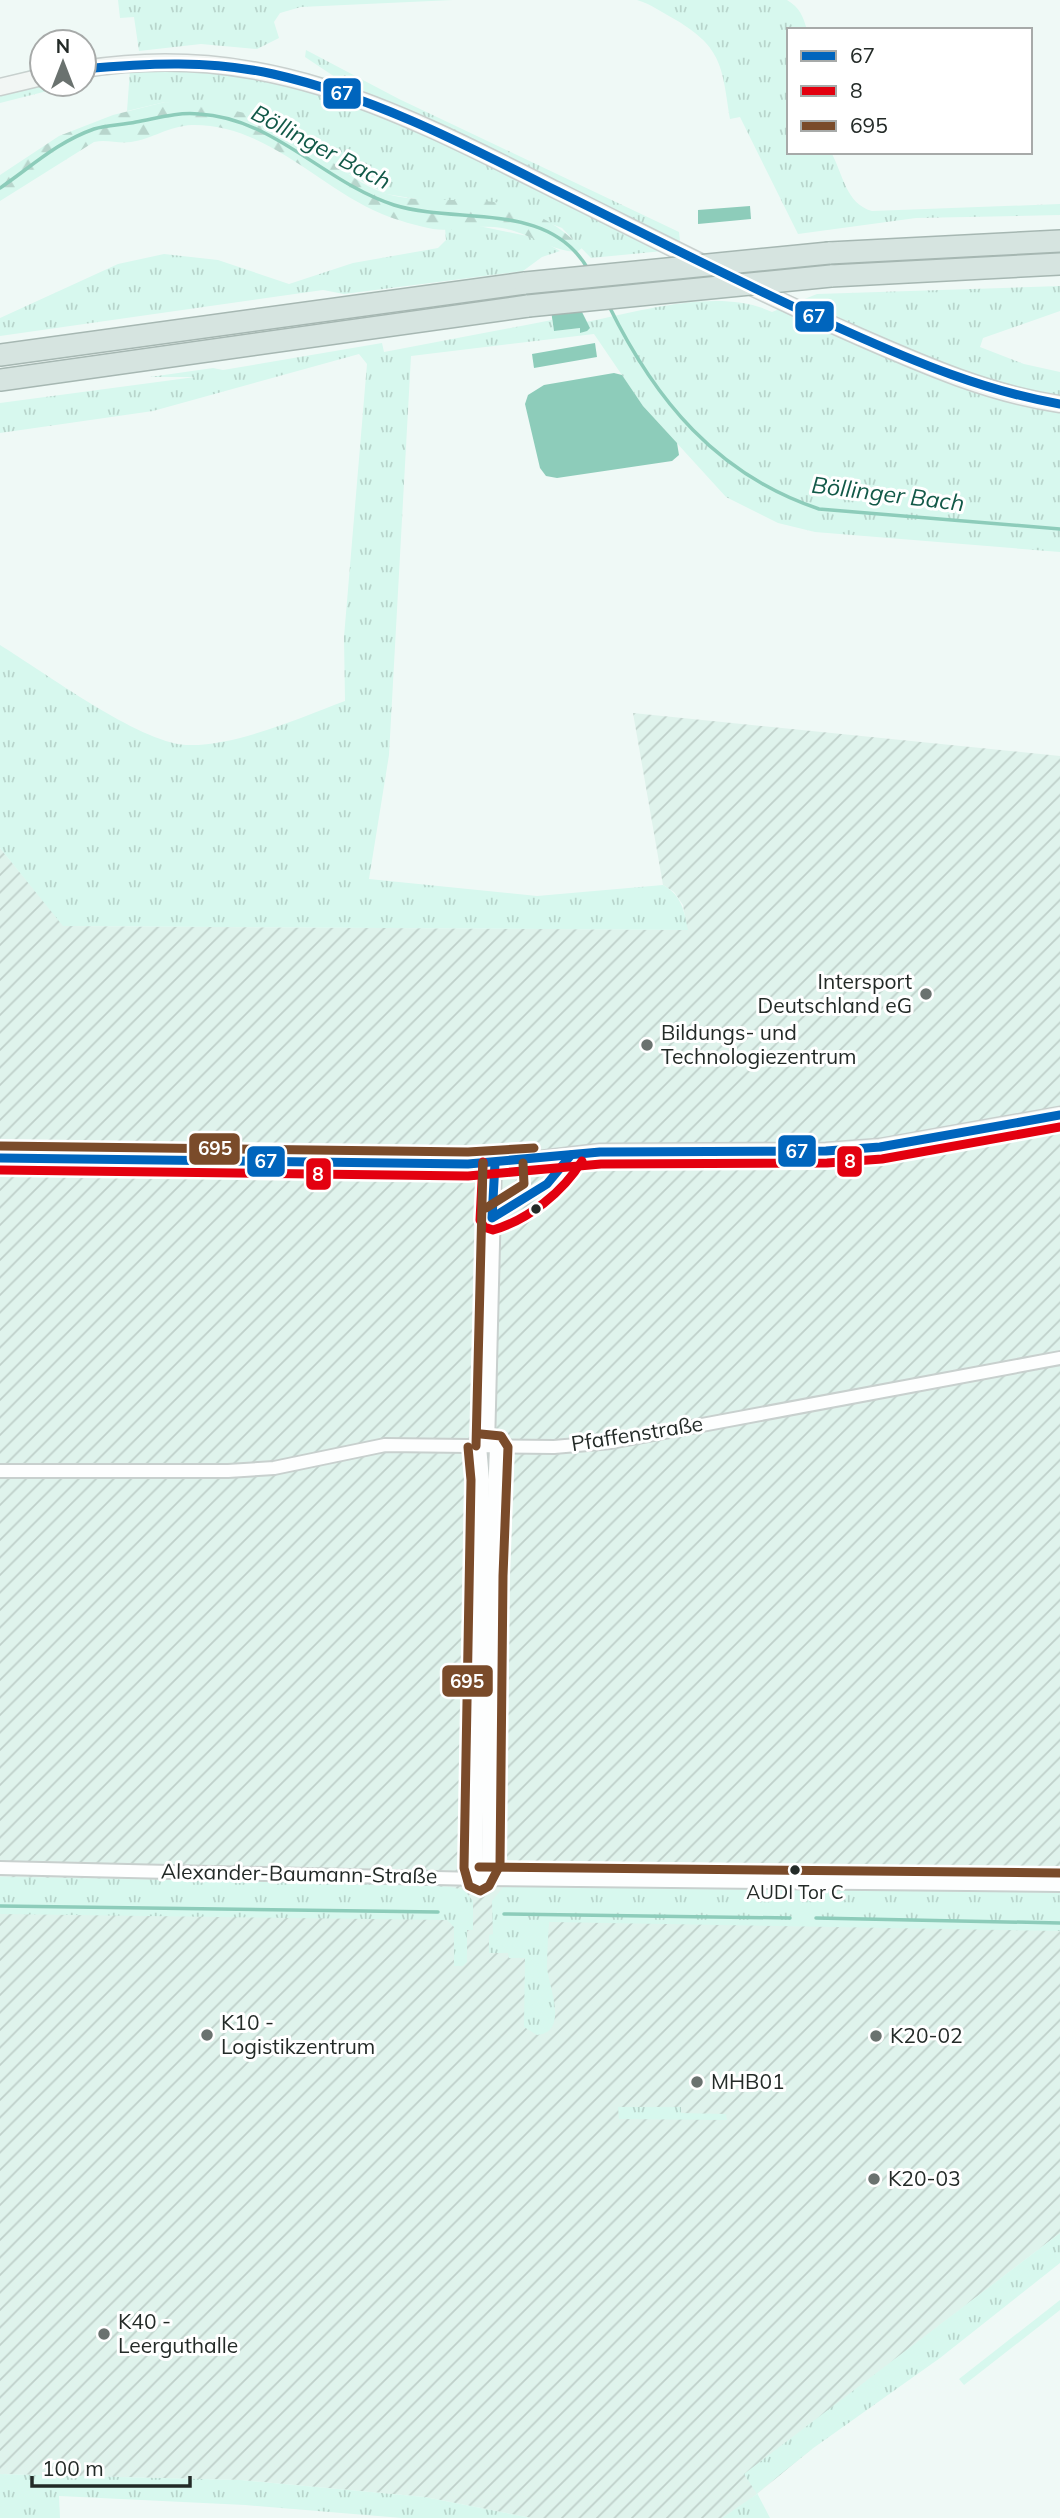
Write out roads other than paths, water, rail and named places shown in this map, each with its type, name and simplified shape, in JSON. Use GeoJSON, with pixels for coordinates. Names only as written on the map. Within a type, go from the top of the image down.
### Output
{"type":"FeatureCollection","features":[{"type":"Feature","properties":{"kind":"highway"},"geometry":{"type":"LineString","coordinates":[[0,355],[525,283],[830,253],[1060,241]]}},
{"type":"Feature","properties":{"kind":"highway"},"geometry":{"type":"LineString","coordinates":[[0,380],[528,306],[831,276],[1060,264]]}},
{"type":"Feature","properties":{"kind":"street"},"geometry":{"type":"LineString","coordinates":[[98,68],[148,63],[236,66],[283,75],[351,94],[424,126],[800,311],[870,342],[980,385],[1060,404]]}},
{"type":"Feature","properties":{"kind":"street"},"geometry":{"type":"LineString","coordinates":[[0,87],[28,80]]}},
{"type":"Feature","properties":{"kind":"street"},"geometry":{"type":"LineString","coordinates":[[0,1158],[495,1164],[600,1152],[826,1151],[880,1147],[1060,1115]]}},
{"type":"Feature","properties":{"kind":"street"},"geometry":{"type":"LineString","coordinates":[[480,1879],[488,1864],[484,1704],[495,1164]]}},
{"type":"Feature","properties":{"kind":"street","name":"Pfaffenstraße"},"geometry":{"type":"LineString","coordinates":[[0,1471],[228,1471],[274,1468],[385,1445],[563,1447],[611,1442],[1060,1358]]}},
{"type":"Feature","properties":{"kind":"street","name":"Alexander-Baumann-Straße"},"geometry":{"type":"LineString","coordinates":[[0,1868],[480,1879],[1060,1885]]}},
{"type":"Feature","properties":{"kind":"waterway","name":"Böllinger Bach"},"geometry":{"type":"LineString","coordinates":[[0,188],[56,148],[94,129],[175,115],[199,114],[226,118],[251,127],[345,182],[394,205],[419,211],[500,219],[526,224],[550,233],[571,247],[588,269]]}},
{"type":"Feature","properties":{"kind":"waterway","name":"Böllinger Bach"},"geometry":{"type":"LineString","coordinates":[[609,306],[647,373],[693,430],[720,455],[783,494],[819,509],[1060,529]]}},
{"type":"Feature","properties":{"kind":"waterway"},"geometry":{"type":"LineString","coordinates":[[0,1906],[438,1912]]}},
{"type":"Feature","properties":{"kind":"waterway"},"geometry":{"type":"LineString","coordinates":[[504,1914],[790,1918]]}},
{"type":"Feature","properties":{"kind":"waterway"},"geometry":{"type":"LineString","coordinates":[[816,1918],[1060,1923]]}},
{"type":"Feature","properties":{"kind":"place","name":"Intersport Deutschland eG"},"geometry":{"type":"Point","coordinates":[926,994]}},
{"type":"Feature","properties":{"kind":"place","name":"Bildungs- und Technologiezentrum"},"geometry":{"type":"Point","coordinates":[647,1045]}},
{"type":"Feature","properties":{"kind":"place","name":"AUDI Tor C"},"geometry":{"type":"Point","coordinates":[795,1870]}},
{"type":"Feature","properties":{"kind":"place","name":"K10 - Logistikzentrum"},"geometry":{"type":"Point","coordinates":[207,2035]}},
{"type":"Feature","properties":{"kind":"place","name":"K20-02"},"geometry":{"type":"Point","coordinates":[876,2036]}},
{"type":"Feature","properties":{"kind":"place","name":"MHB01"},"geometry":{"type":"Point","coordinates":[697,2082]}},
{"type":"Feature","properties":{"kind":"place","name":"K20-03"},"geometry":{"type":"Point","coordinates":[874,2179]}},
{"type":"Feature","properties":{"kind":"place","name":"K40 - Leerguthalle"},"geometry":{"type":"Point","coordinates":[104,2334]}}]}
